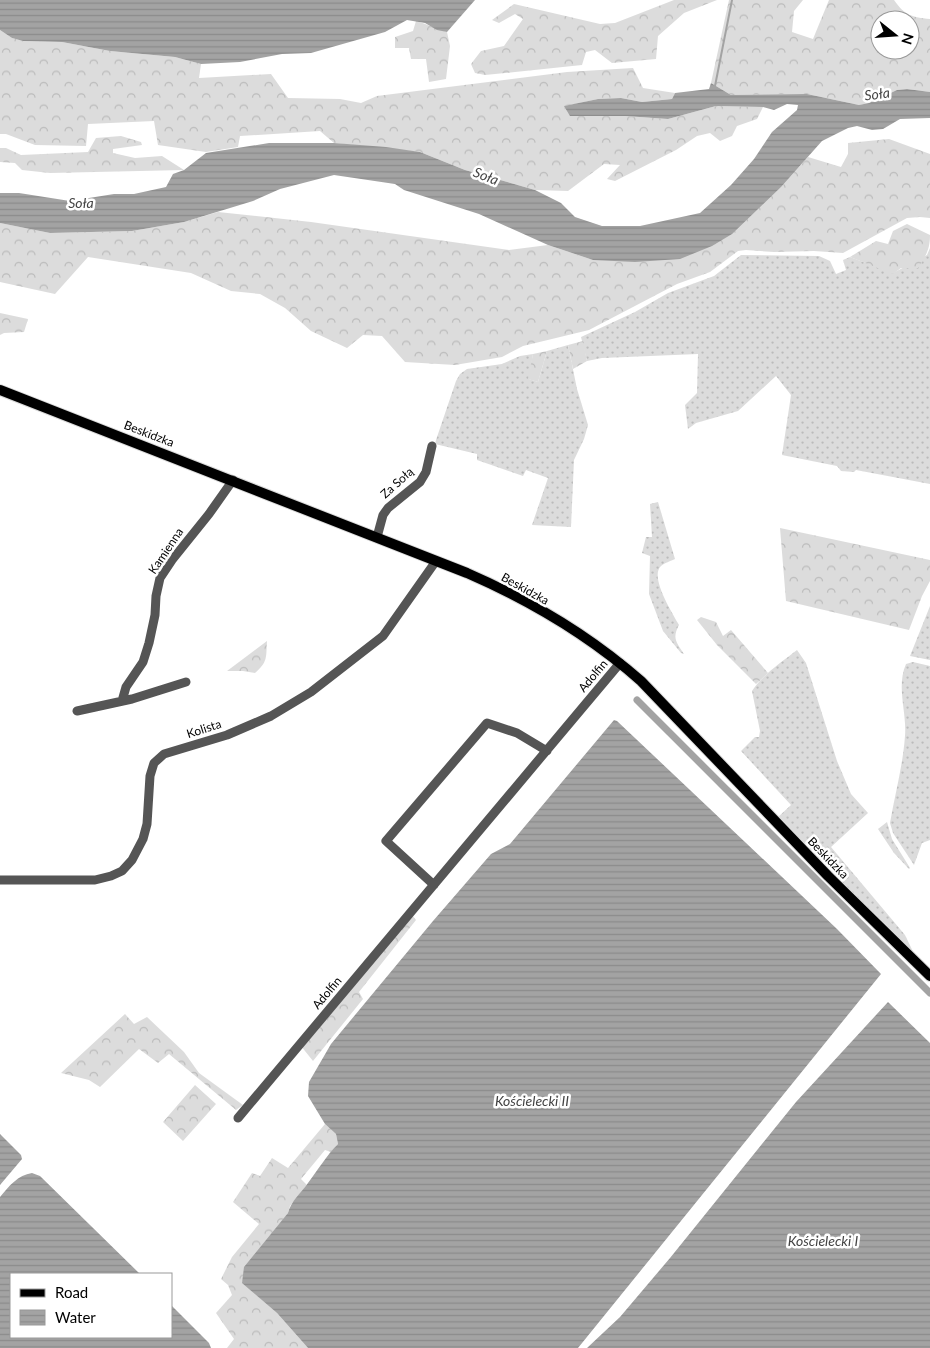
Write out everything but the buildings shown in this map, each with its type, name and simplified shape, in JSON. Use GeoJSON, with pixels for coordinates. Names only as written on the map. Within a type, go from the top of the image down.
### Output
{"type":"FeatureCollection","features":[{"type":"Feature","properties":{"kind":"main road","name":"Beskidzka"},"geometry":{"type":"LineString","coordinates":[[0,390],[476,577],[514,596],[572,630],[620,664],[650,690],[822,870],[930,976]]}},
{"type":"Feature","properties":{"kind":"street","name":"Za Sołą"},"geometry":{"type":"LineString","coordinates":[[377,537],[383,514],[420,482],[426,472],[432,446]]}},
{"type":"Feature","properties":{"kind":"street","name":"Kamienna"},"geometry":{"type":"LineString","coordinates":[[122,701],[126,687],[143,662],[149,643],[160,578],[233,480]]}},
{"type":"Feature","properties":{"kind":"street","name":"Kolista"},"geometry":{"type":"LineString","coordinates":[[0,880],[91,880],[111,876],[122,870],[136,854],[145,836],[150,776],[156,760],[164,754],[227,735],[271,716],[311,692],[383,636],[436,561]]}},
{"type":"Feature","properties":{"kind":"street","name":"Adolfin"},"geometry":{"type":"LineString","coordinates":[[238,1118],[620,664]]}},
{"type":"Feature","properties":{"kind":"street"},"geometry":{"type":"LineString","coordinates":[[77,711],[122,701],[186,682]]}},
{"type":"Feature","properties":{"kind":"street"},"geometry":{"type":"LineString","coordinates":[[434,885],[386,841],[487,723],[517,733],[546,751]]}},
{"type":"Feature","properties":{"kind":"green space"},"geometry":{"type":"Polygon","coordinates":[[[674,0],[717,0],[684,13],[658,36],[656,59],[612,63],[595,50],[586,52],[582,65],[485,75],[475,73],[471,64],[481,51],[504,46],[523,19],[515,14],[499,23],[492,20],[514,4],[600,24],[615,23],[674,0]]]}},
{"type":"Feature","properties":{"kind":"green space"},"geometry":{"type":"Polygon","coordinates":[[[729,0],[803,0],[794,11],[792,32],[813,39],[829,0],[894,0],[903,10],[870,10],[870,60],[920,60],[920,17],[930,19],[930,92],[907,89],[897,90],[869,103],[859,105],[807,94],[731,95],[711,83],[729,0]]]}},
{"type":"Feature","properties":{"kind":"green space"},"geometry":{"type":"Polygon","coordinates":[[[416,21],[447,32],[450,46],[446,79],[429,82],[426,59],[411,59],[409,48],[395,48],[395,37],[413,31],[416,21]]]}},
{"type":"Feature","properties":{"kind":"green space"},"geometry":{"type":"Polygon","coordinates":[[[0,30],[12,38],[23,41],[62,42],[110,51],[175,57],[201,64],[199,78],[271,74],[288,98],[340,99],[361,103],[377,96],[567,72],[633,68],[643,88],[675,93],[672,99],[642,102],[621,98],[598,99],[565,106],[625,116],[668,119],[716,106],[763,107],[757,119],[737,126],[732,136],[720,141],[710,133],[697,136],[676,150],[615,181],[607,179],[620,165],[604,164],[568,191],[535,190],[465,170],[420,152],[334,143],[320,131],[240,136],[238,147],[206,152],[158,145],[154,121],[88,124],[86,146],[35,145],[6,134],[0,134],[0,30]]]}},
{"type":"Feature","properties":{"kind":"green space"},"geometry":{"type":"Polygon","coordinates":[[[121,136],[141,142],[142,145],[113,149],[113,153],[135,158],[162,156],[184,170],[50,173],[22,170],[15,163],[0,162],[0,148],[6,148],[21,155],[88,152],[96,138],[121,136]]]}},
{"type":"Feature","properties":{"kind":"green space"},"geometry":{"type":"Polygon","coordinates":[[[889,139],[930,154],[930,218],[907,218],[843,253],[738,251],[710,272],[677,284],[589,330],[523,346],[502,357],[455,365],[405,362],[382,336],[363,335],[347,348],[311,331],[285,308],[260,294],[231,291],[191,273],[88,257],[55,294],[0,282],[0,223],[50,233],[132,231],[184,222],[218,212],[311,222],[509,250],[548,245],[593,260],[782,186],[808,157],[841,167],[848,154],[848,143],[889,139]]]}},
{"type":"Feature","properties":{"kind":"green space"},"geometry":{"type":"Polygon","coordinates":[[[907,224],[930,235],[927,252],[918,268],[901,268],[893,274],[850,257],[876,241],[888,244],[893,231],[907,224]]]}},
{"type":"Feature","properties":{"kind":"green space"},"geometry":{"type":"Polygon","coordinates":[[[930,248],[930,484],[856,470],[854,472],[841,471],[837,466],[782,455],[791,395],[776,376],[738,411],[696,423],[688,429],[685,405],[697,393],[698,354],[602,358],[587,361],[581,337],[635,312],[668,293],[714,276],[741,255],[819,256],[830,261],[836,274],[846,270],[843,260],[850,257],[893,273],[927,255],[930,248]]]}},
{"type":"Feature","properties":{"kind":"green space"},"geometry":{"type":"Polygon","coordinates":[[[0,313],[28,319],[24,332],[0,335],[0,313]]]}},
{"type":"Feature","properties":{"kind":"green space"},"geometry":{"type":"Polygon","coordinates":[[[583,341],[587,361],[573,369],[568,345],[583,341]]]}},
{"type":"Feature","properties":{"kind":"green space"},"geometry":{"type":"Polygon","coordinates":[[[568,345],[577,389],[588,425],[574,460],[571,527],[532,525],[548,478],[526,470],[523,476],[477,460],[477,454],[435,444],[460,374],[467,369],[502,364],[520,356],[533,354],[529,379],[538,382],[547,351],[568,345]]]}},
{"type":"Feature","properties":{"kind":"green space"},"geometry":{"type":"Polygon","coordinates":[[[547,351],[538,382],[528,379],[533,354],[547,351]]]}},
{"type":"Feature","properties":{"kind":"green space"},"geometry":{"type":"Polygon","coordinates":[[[658,502],[675,559],[661,566],[658,571],[658,578],[663,596],[679,625],[675,637],[684,654],[681,653],[663,631],[649,594],[650,556],[642,553],[646,537],[652,537],[650,504],[658,502]]]}},
{"type":"Feature","properties":{"kind":"green space"},"geometry":{"type":"Polygon","coordinates":[[[780,528],[930,560],[930,581],[909,630],[786,601],[780,528]]]}},
{"type":"Feature","properties":{"kind":"green space"},"geometry":{"type":"Polygon","coordinates":[[[930,606],[930,660],[910,656],[930,606]]]}},
{"type":"Feature","properties":{"kind":"green space"},"geometry":{"type":"Polygon","coordinates":[[[701,617],[716,622],[723,636],[731,630],[768,673],[756,684],[717,645],[697,620],[701,617]]]}},
{"type":"Feature","properties":{"kind":"green space"},"geometry":{"type":"Polygon","coordinates":[[[267,641],[264,662],[255,673],[227,671],[267,641]]]}},
{"type":"Feature","properties":{"kind":"green space"},"geometry":{"type":"Polygon","coordinates":[[[797,650],[806,663],[837,761],[851,794],[868,813],[831,847],[905,935],[918,962],[777,818],[791,805],[741,751],[755,737],[759,737],[760,731],[752,691],[767,674],[797,650]]]}},
{"type":"Feature","properties":{"kind":"green space"},"geometry":{"type":"Polygon","coordinates":[[[913,662],[930,666],[930,840],[922,843],[914,865],[893,833],[890,823],[901,769],[905,736],[902,691],[903,673],[906,664],[913,662]]]}},
{"type":"Feature","properties":{"kind":"green space"},"geometry":{"type":"Polygon","coordinates":[[[887,822],[892,839],[909,869],[894,853],[878,829],[887,822]]]}},
{"type":"Feature","properties":{"kind":"green space"},"geometry":{"type":"Polygon","coordinates":[[[412,915],[416,920],[359,992],[363,999],[313,1061],[301,1046],[412,915]]]}},
{"type":"Feature","properties":{"kind":"green space"},"geometry":{"type":"Polygon","coordinates":[[[125,1014],[134,1024],[147,1017],[184,1052],[199,1073],[243,1105],[236,1110],[169,1054],[158,1063],[139,1049],[100,1087],[89,1080],[61,1073],[125,1014]]]}},
{"type":"Feature","properties":{"kind":"green space"},"geometry":{"type":"Polygon","coordinates":[[[195,1085],[216,1104],[183,1141],[163,1122],[195,1085]]]}},
{"type":"Feature","properties":{"kind":"green space"},"geometry":{"type":"Polygon","coordinates":[[[325,1124],[336,1134],[338,1144],[331,1152],[325,1150],[301,1179],[307,1185],[290,1206],[288,1213],[242,1282],[277,1313],[308,1348],[227,1348],[234,1339],[216,1313],[232,1295],[228,1285],[221,1279],[232,1257],[259,1224],[233,1202],[252,1173],[260,1176],[272,1158],[288,1168],[325,1124]]]}},
{"type":"Feature","properties":{"kind":"water"},"geometry":{"type":"Polygon","coordinates":[[[0,0],[475,0],[447,32],[437,30],[425,23],[407,20],[385,32],[311,53],[282,54],[240,62],[201,64],[175,57],[110,51],[62,42],[23,41],[12,38],[0,30],[0,0]]]}},
{"type":"Feature","properties":{"kind":"water","name":"Soła"},"geometry":{"type":"Polygon","coordinates":[[[711,83],[731,95],[807,94],[859,105],[869,103],[897,90],[907,89],[930,92],[930,118],[900,119],[883,129],[872,130],[857,126],[848,128],[822,141],[782,186],[732,234],[712,246],[680,259],[635,262],[593,260],[548,245],[479,214],[404,190],[395,184],[334,175],[280,189],[253,201],[184,222],[132,231],[50,233],[0,223],[0,193],[19,193],[70,201],[114,194],[134,194],[166,187],[173,174],[184,170],[206,153],[269,143],[334,143],[420,152],[465,170],[535,190],[561,203],[575,217],[602,226],[640,226],[700,213],[731,185],[754,159],[772,132],[797,110],[798,105],[787,104],[774,110],[763,107],[716,106],[668,119],[625,116],[570,116],[564,106],[598,99],[621,98],[642,102],[672,99],[675,93],[709,89],[711,83]]]}},
{"type":"Feature","properties":{"kind":"water","name":"Kościelecki II"},"geometry":{"type":"Polygon","coordinates":[[[614,720],[837,929],[881,974],[578,1348],[308,1348],[277,1313],[242,1283],[244,1267],[288,1213],[294,1201],[338,1144],[336,1134],[325,1124],[308,1096],[309,1082],[331,1044],[433,921],[491,854],[510,844],[614,720]]]}},
{"type":"Feature","properties":{"kind":"water","name":"Kościelecki I"},"geometry":{"type":"Polygon","coordinates":[[[888,1002],[930,1043],[930,1348],[587,1348],[620,1317],[796,1102],[888,1002]]]}},
{"type":"Feature","properties":{"kind":"water"},"geometry":{"type":"Polygon","coordinates":[[[0,1134],[21,1155],[22,1159],[0,1185],[0,1134]]]}},
{"type":"Feature","properties":{"kind":"water"},"geometry":{"type":"Polygon","coordinates":[[[32,1173],[40,1176],[139,1273],[10,1273],[10,1338],[172,1338],[172,1306],[209,1343],[211,1348],[0,1348],[0,1197],[10,1185],[27,1174],[32,1173]]]}},
{"type":"Feature","properties":{"kind":"waterway"},"geometry":{"type":"LineString","coordinates":[[715,86],[732,0]]}},
{"type":"Feature","properties":{"kind":"waterway"},"geometry":{"type":"LineString","coordinates":[[637,700],[930,993]]}}]}
